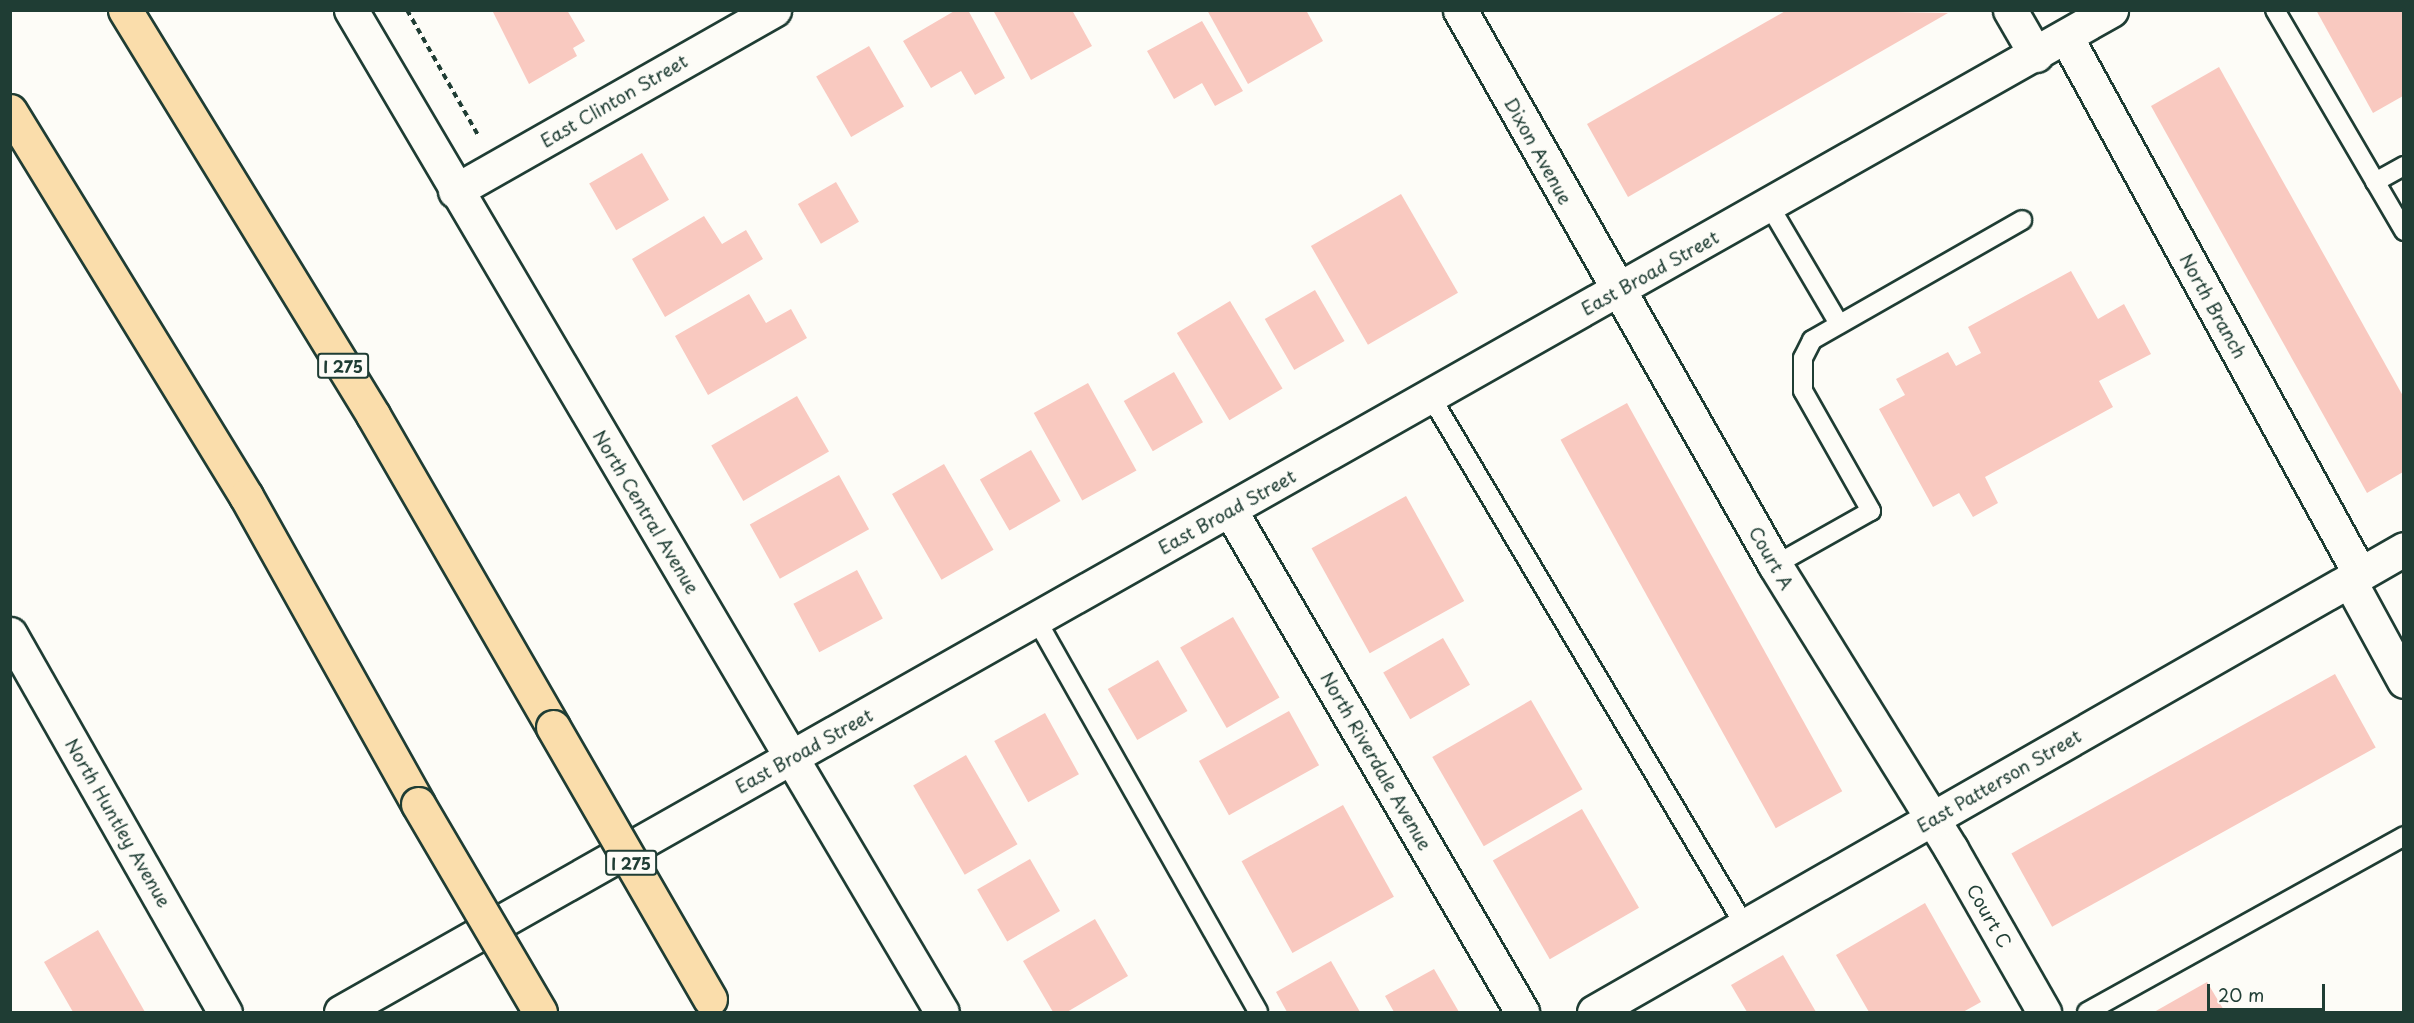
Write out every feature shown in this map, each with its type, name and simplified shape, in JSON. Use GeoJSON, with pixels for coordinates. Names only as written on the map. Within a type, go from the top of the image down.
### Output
{"type":"FeatureCollection","features":[{"type":"Feature","properties":{"kind":"highway","name":"I 275"},"geometry":{"type":"LineString","coordinates":[[126,10],[373,415],[714,1006]]}},
{"type":"Feature","properties":{"kind":"highway"},"geometry":{"type":"LineString","coordinates":[[10,111],[246,496],[418,804],[540,1012]]}},
{"type":"Feature","properties":{"kind":"street","name":"North Central Avenue"},"geometry":{"type":"LineString","coordinates":[[351,10],[455,191],[942,1012]]}},
{"type":"Feature","properties":{"kind":"street","name":"East Clinton Street"},"geometry":{"type":"LineString","coordinates":[[455,191],[774,10]]}},
{"type":"Feature","properties":{"kind":"street","name":"Dixon Avenue"},"geometry":{"type":"LineString","coordinates":[[1460,10],[1618,291]]}},
{"type":"Feature","properties":{"kind":"street"},"geometry":{"type":"LineString","coordinates":[[2010,10],[2036,55]]}},
{"type":"Feature","properties":{"kind":"street","name":"East Broad Street"},"geometry":{"type":"LineString","coordinates":[[341,1012],[2036,55],[2111,10]]}},
{"type":"Feature","properties":{"kind":"street","name":"North Branch"},"geometry":{"type":"LineString","coordinates":[[2066,37],[2355,577],[2403,681]]}},
{"type":"Feature","properties":{"kind":"street","name":"Court A"},"geometry":{"type":"LineString","coordinates":[[1618,291],[1775,565],[1932,819]]}},
{"type":"Feature","properties":{"kind":"street","name":"North Riverdale Avenue"},"geometry":{"type":"LineString","coordinates":[[1230,510],[1522,1012]]}},
{"type":"Feature","properties":{"kind":"street","name":"East Patterson Street"},"geometry":{"type":"LineString","coordinates":[[1594,1012],[2403,549]]}},
{"type":"Feature","properties":{"kind":"street","name":"North Huntley Avenue"},"geometry":{"type":"LineString","coordinates":[[10,634],[225,1012]]}},
{"type":"Feature","properties":{"kind":"street","name":"Court C"},"geometry":{"type":"LineString","coordinates":[[1932,819],[2044,1012]]}},
{"type":"Feature","properties":{"kind":"lane"},"geometry":{"type":"LineString","coordinates":[[2275,10],[2403,231]]}},
{"type":"Feature","properties":{"kind":"lane"},"geometry":{"type":"LineString","coordinates":[[2375,182],[2403,166]]}},
{"type":"Feature","properties":{"kind":"lane"},"geometry":{"type":"LineString","coordinates":[[1769,206],[1838,322]]}},
{"type":"Feature","properties":{"kind":"lane"},"geometry":{"type":"LineString","coordinates":[[1775,565],[1870,511],[1803,391],[1807,349],[1838,322],[2022,220]]}},
{"type":"Feature","properties":{"kind":"lane"},"geometry":{"type":"LineString","coordinates":[[1431,397],[1745,926]]}},
{"type":"Feature","properties":{"kind":"lane"},"geometry":{"type":"LineString","coordinates":[[1036,620],[1258,1012]]}},
{"type":"Feature","properties":{"kind":"lane"},"geometry":{"type":"LineString","coordinates":[[2087,1012],[2403,836]]}},
{"type":"Feature","properties":{"kind":"path"},"geometry":{"type":"LineString","coordinates":[[407,10],[481,140]]}},
{"type":"Feature","properties":{"kind":"building"},"geometry":{"type":"Polygon","coordinates":[[[492,10],[567,10],[585,41],[573,48],[577,56],[529,84],[492,10]]]}},
{"type":"Feature","properties":{"kind":"building"},"geometry":{"type":"Polygon","coordinates":[[[956,10],[968,10],[1005,78],[975,95],[961,71],[931,88],[903,41],[956,10]]]}},
{"type":"Feature","properties":{"kind":"building"},"geometry":{"type":"Polygon","coordinates":[[[993,10],[1072,10],[1092,46],[1031,80],[993,10]]]}},
{"type":"Feature","properties":{"kind":"building"},"geometry":{"type":"Polygon","coordinates":[[[1207,10],[1306,10],[1323,41],[1248,84],[1207,10]]]}},
{"type":"Feature","properties":{"kind":"building"},"geometry":{"type":"Polygon","coordinates":[[[1787,10],[1948,13],[1628,197],[1587,124],[1787,10]]]}},
{"type":"Feature","properties":{"kind":"building"},"geometry":{"type":"Polygon","coordinates":[[[2316,10],[2403,10],[2403,96],[2373,113],[2316,10]]]}},
{"type":"Feature","properties":{"kind":"building"},"geometry":{"type":"Polygon","coordinates":[[[1202,21],[1243,91],[1215,106],[1202,83],[1174,99],[1147,51],[1202,21]]]}},
{"type":"Feature","properties":{"kind":"building"},"geometry":{"type":"Polygon","coordinates":[[[869,46],[904,107],[851,137],[816,76],[869,46]]]}},
{"type":"Feature","properties":{"kind":"building"},"geometry":{"type":"Polygon","coordinates":[[[2219,67],[2403,396],[2403,472],[2367,493],[2151,106],[2219,67]]]}},
{"type":"Feature","properties":{"kind":"building"},"geometry":{"type":"Polygon","coordinates":[[[642,153],[669,200],[616,230],[589,184],[642,153]]]}},
{"type":"Feature","properties":{"kind":"building"},"geometry":{"type":"Polygon","coordinates":[[[836,182],[859,222],[821,244],[798,204],[836,182]]]}},
{"type":"Feature","properties":{"kind":"building"},"geometry":{"type":"Polygon","coordinates":[[[1401,194],[1458,293],[1368,345],[1311,246],[1401,194]]]}},
{"type":"Feature","properties":{"kind":"building"},"geometry":{"type":"Polygon","coordinates":[[[704,216],[722,244],[746,230],[763,259],[665,317],[632,259],[704,216]]]}},
{"type":"Feature","properties":{"kind":"building"},"geometry":{"type":"Polygon","coordinates":[[[2071,271],[2098,319],[2124,304],[2151,354],[2099,381],[2113,407],[1985,477],[1998,503],[1973,517],[1959,493],[1933,507],[1879,409],[1905,395],[1896,379],[1948,352],[1956,366],[1981,353],[1968,327],[2071,271]]]}},
{"type":"Feature","properties":{"kind":"building"},"geometry":{"type":"Polygon","coordinates":[[[1315,290],[1344,341],[1294,370],[1265,319],[1315,290]]]}},
{"type":"Feature","properties":{"kind":"building"},"geometry":{"type":"Polygon","coordinates":[[[749,294],[766,323],[791,309],[807,338],[708,395],[675,336],[749,294]]]}},
{"type":"Feature","properties":{"kind":"building"},"geometry":{"type":"Polygon","coordinates":[[[1230,301],[1283,388],[1229,420],[1177,333],[1230,301]]]}},
{"type":"Feature","properties":{"kind":"building"},"geometry":{"type":"Polygon","coordinates":[[[1174,372],[1203,422],[1153,451],[1124,401],[1174,372]]]}},
{"type":"Feature","properties":{"kind":"building"},"geometry":{"type":"Polygon","coordinates":[[[1088,383],[1136,470],[1082,501],[1034,413],[1088,383]]]}},
{"type":"Feature","properties":{"kind":"building"},"geometry":{"type":"Polygon","coordinates":[[[797,396],[829,451],[743,501],[711,446],[797,396]]]}},
{"type":"Feature","properties":{"kind":"building"},"geometry":{"type":"Polygon","coordinates":[[[1627,403],[1842,791],[1776,828],[1561,440],[1627,403]]]}},
{"type":"Feature","properties":{"kind":"building"},"geometry":{"type":"Polygon","coordinates":[[[1031,450],[1060,501],[1009,531],[980,480],[1031,450]]]}},
{"type":"Feature","properties":{"kind":"building"},"geometry":{"type":"Polygon","coordinates":[[[944,464],[994,550],[942,580],[892,494],[944,464]]]}},
{"type":"Feature","properties":{"kind":"building"},"geometry":{"type":"Polygon","coordinates":[[[839,475],[869,529],[780,579],[750,524],[839,475]]]}},
{"type":"Feature","properties":{"kind":"building"},"geometry":{"type":"Polygon","coordinates":[[[1406,496],[1464,601],[1370,653],[1312,548],[1406,496]]]}},
{"type":"Feature","properties":{"kind":"building"},"geometry":{"type":"Polygon","coordinates":[[[857,570],[883,619],[819,652],[793,604],[857,570]]]}},
{"type":"Feature","properties":{"kind":"building"},"geometry":{"type":"Polygon","coordinates":[[[1233,617],[1280,698],[1227,728],[1180,648],[1233,617]]]}},
{"type":"Feature","properties":{"kind":"building"},"geometry":{"type":"Polygon","coordinates":[[[1443,638],[1470,685],[1410,719],[1383,672],[1443,638]]]}},
{"type":"Feature","properties":{"kind":"building"},"geometry":{"type":"Polygon","coordinates":[[[1158,660],[1188,711],[1137,740],[1108,689],[1158,660]]]}},
{"type":"Feature","properties":{"kind":"building"},"geometry":{"type":"Polygon","coordinates":[[[2335,674],[2376,747],[2052,927],[2011,853],[2335,674]]]}},
{"type":"Feature","properties":{"kind":"building"},"geometry":{"type":"Polygon","coordinates":[[[1531,700],[1583,789],[1484,846],[1432,757],[1531,700]]]}},
{"type":"Feature","properties":{"kind":"building"},"geometry":{"type":"Polygon","coordinates":[[[1289,711],[1319,765],[1229,815],[1199,761],[1289,711]]]}},
{"type":"Feature","properties":{"kind":"building"},"geometry":{"type":"Polygon","coordinates":[[[1045,713],[1079,774],[1028,802],[994,741],[1045,713]]]}},
{"type":"Feature","properties":{"kind":"building"},"geometry":{"type":"Polygon","coordinates":[[[966,755],[1017,844],[965,875],[913,786],[966,755]]]}},
{"type":"Feature","properties":{"kind":"building"},"geometry":{"type":"Polygon","coordinates":[[[1343,805],[1394,897],[1292,953],[1242,861],[1343,805]]]}},
{"type":"Feature","properties":{"kind":"building"},"geometry":{"type":"Polygon","coordinates":[[[1582,809],[1639,908],[1550,959],[1493,860],[1582,809]]]}},
{"type":"Feature","properties":{"kind":"building"},"geometry":{"type":"Polygon","coordinates":[[[1030,859],[1060,911],[1007,941],[977,890],[1030,859]]]}},
{"type":"Feature","properties":{"kind":"building"},"geometry":{"type":"Polygon","coordinates":[[[1925,903],[1981,1002],[1963,1012],[1869,1012],[1836,955],[1925,903]]]}},
{"type":"Feature","properties":{"kind":"building"},"geometry":{"type":"Polygon","coordinates":[[[1095,919],[1128,976],[1067,1012],[1053,1012],[1023,961],[1095,919]]]}},
{"type":"Feature","properties":{"kind":"building"},"geometry":{"type":"Polygon","coordinates":[[[98,930],[145,1012],[73,1012],[44,962],[98,930]]]}},
{"type":"Feature","properties":{"kind":"building"},"geometry":{"type":"Polygon","coordinates":[[[1783,955],[1816,1012],[1747,1012],[1731,985],[1783,955]]]}},
{"type":"Feature","properties":{"kind":"building"},"geometry":{"type":"Polygon","coordinates":[[[1331,961],[1360,1012],[1287,1012],[1276,992],[1331,961]]]}},
{"type":"Feature","properties":{"kind":"building"},"geometry":{"type":"Polygon","coordinates":[[[1434,969],[1459,1012],[1394,1012],[1385,996],[1434,969]]]}},
{"type":"Feature","properties":{"kind":"building"},"geometry":{"type":"Polygon","coordinates":[[[2207,982],[2225,1012],[2154,1012],[2207,982]]]}}]}
